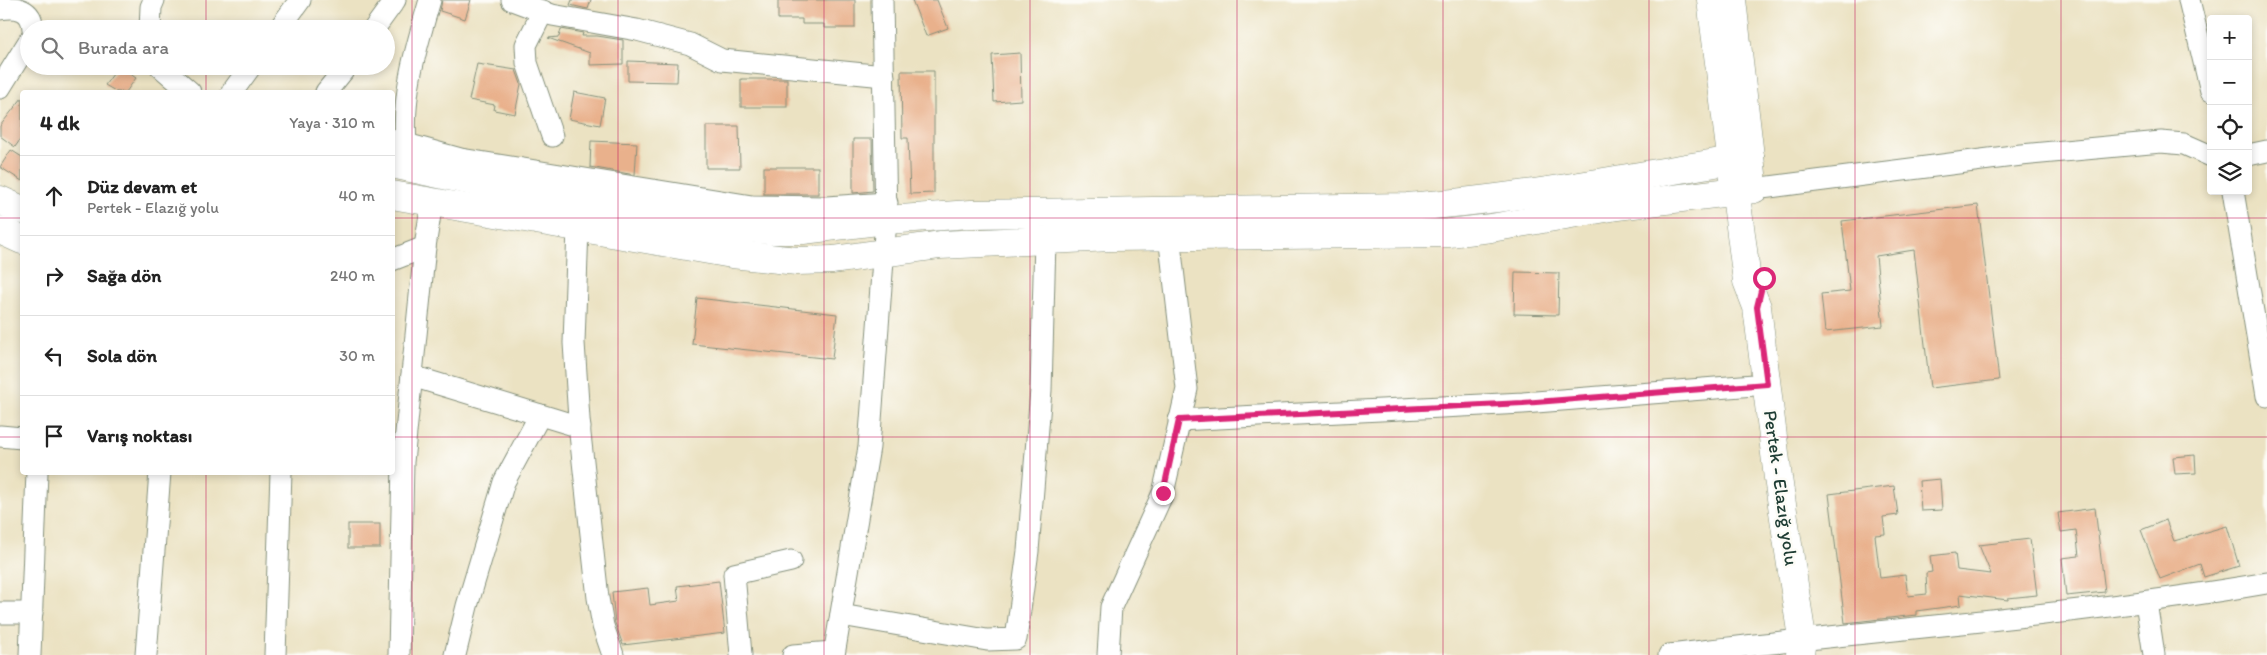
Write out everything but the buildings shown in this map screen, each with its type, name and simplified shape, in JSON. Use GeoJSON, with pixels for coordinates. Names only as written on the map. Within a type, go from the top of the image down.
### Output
{"type":"FeatureCollection","features":[{"type":"Feature","properties":{"kind":"main road","name":"Pertek - Elazığ yolu"},"geometry":{"type":"LineString","coordinates":[[1711,0],[1740,159],[1744,190],[1747,281],[1757,307],[1778,478],[1804,649]]}},
{"type":"Feature","properties":{"kind":"main road","name":"Pertek - Elazığ yolu"},"geometry":{"type":"LineString","coordinates":[[1732,0],[1740,159]]}},
{"type":"Feature","properties":{"kind":"main road"},"geometry":{"type":"LineString","coordinates":[[397,149],[533,194],[734,228],[803,230],[887,211],[971,214],[1440,205],[1506,198],[1740,159]]}},
{"type":"Feature","properties":{"kind":"main road"},"geometry":{"type":"LineString","coordinates":[[395,196],[765,259],[797,261],[834,260],[940,245],[1046,240],[1169,236],[1449,232],[1492,228],[1617,206],[1744,190]]}},
{"type":"Feature","properties":{"kind":"main road"},"geometry":{"type":"LineString","coordinates":[[0,200],[20,209]]}},
{"type":"Feature","properties":{"kind":"main road"},"geometry":{"type":"LineString","coordinates":[[0,230],[20,239]]}},
{"type":"Feature","properties":{"kind":"street"},"geometry":{"type":"LineString","coordinates":[[150,20],[151,7],[154,0]]}},
{"type":"Feature","properties":{"kind":"street"},"geometry":{"type":"LineString","coordinates":[[286,20],[300,0]]}},
{"type":"Feature","properties":{"kind":"street"},"geometry":{"type":"LineString","coordinates":[[381,20],[395,0]]}},
{"type":"Feature","properties":{"kind":"street"},"geometry":{"type":"LineString","coordinates":[[397,149],[408,79],[430,0]]}},
{"type":"Feature","properties":{"kind":"street"},"geometry":{"type":"LineString","coordinates":[[512,0],[543,12],[637,30],[690,44],[722,60],[884,76]]}},
{"type":"Feature","properties":{"kind":"street"},"geometry":{"type":"LineString","coordinates":[[793,655],[834,653],[869,447],[887,211],[882,0]]}},
{"type":"Feature","properties":{"kind":"street"},"geometry":{"type":"LineString","coordinates":[[2189,0],[2207,74]]}},
{"type":"Feature","properties":{"kind":"street"},"geometry":{"type":"LineString","coordinates":[[0,9],[16,7],[25,11],[31,20]]}},
{"type":"Feature","properties":{"kind":"street"},"geometry":{"type":"LineString","coordinates":[[543,12],[526,45],[527,63],[552,136]]}},
{"type":"Feature","properties":{"kind":"street"},"geometry":{"type":"LineString","coordinates":[[0,88],[20,56]]}},
{"type":"Feature","properties":{"kind":"street"},"geometry":{"type":"LineString","coordinates":[[170,75],[188,90]]}},
{"type":"Feature","properties":{"kind":"street"},"geometry":{"type":"LineString","coordinates":[[233,90],[244,75]]}},
{"type":"Feature","properties":{"kind":"street"},"geometry":{"type":"LineString","coordinates":[[328,90],[340,75]]}},
{"type":"Feature","properties":{"kind":"street"},"geometry":{"type":"LineString","coordinates":[[1744,190],[2021,155],[2161,142],[2184,144],[2207,154]]}},
{"type":"Feature","properties":{"kind":"street"},"geometry":{"type":"LineString","coordinates":[[2252,154],[2267,151]]}},
{"type":"Feature","properties":{"kind":"street"},"geometry":{"type":"LineString","coordinates":[[2234,195],[2260,304],[2266,385]]}},
{"type":"Feature","properties":{"kind":"street"},"geometry":{"type":"LineString","coordinates":[[399,655],[398,462],[412,376],[425,247],[432,202]]}},
{"type":"Feature","properties":{"kind":"street"},"geometry":{"type":"LineString","coordinates":[[578,228],[574,343],[580,427],[598,598],[603,626],[613,655]]}},
{"type":"Feature","properties":{"kind":"street"},"geometry":{"type":"LineString","coordinates":[[1108,655],[1111,607],[1163,493],[1187,389],[1169,236]]}},
{"type":"Feature","properties":{"kind":"street"},"geometry":{"type":"LineString","coordinates":[[841,614],[987,640],[1015,647],[1028,551],[1041,390],[1046,240]]}},
{"type":"Feature","properties":{"kind":"street"},"geometry":{"type":"LineString","coordinates":[[395,259],[425,247]]}},
{"type":"Feature","properties":{"kind":"street"},"geometry":{"type":"LineString","coordinates":[[412,376],[580,427]]}},
{"type":"Feature","properties":{"kind":"street"},"geometry":{"type":"LineString","coordinates":[[1179,420],[1523,403],[1767,384]]}},
{"type":"Feature","properties":{"kind":"street"},"geometry":{"type":"LineString","coordinates":[[455,655],[467,606],[504,482],[540,415]]}},
{"type":"Feature","properties":{"kind":"street"},"geometry":{"type":"LineString","coordinates":[[0,436],[20,438]]}},
{"type":"Feature","properties":{"kind":"street"},"geometry":{"type":"LineString","coordinates":[[30,655],[37,475]]}},
{"type":"Feature","properties":{"kind":"street"},"geometry":{"type":"LineString","coordinates":[[146,655],[160,475]]}},
{"type":"Feature","properties":{"kind":"street"},"geometry":{"type":"LineString","coordinates":[[275,655],[281,475]]}},
{"type":"Feature","properties":{"kind":"street"},"geometry":{"type":"LineString","coordinates":[[741,655],[734,574],[791,561]]}},
{"type":"Feature","properties":{"kind":"street"},"geometry":{"type":"LineString","coordinates":[[1669,655],[1804,649],[2146,602],[2267,583]]}},
{"type":"Feature","properties":{"kind":"street"},"geometry":{"type":"LineString","coordinates":[[2146,602],[2154,655]]}},
{"type":"Feature","properties":{"kind":"street"},"geometry":{"type":"LineString","coordinates":[[0,613],[32,613]]}},
{"type":"Feature","properties":{"kind":"route"},"geometry":{"type":"LineString","coordinates":[[1163,493],[1179,420],[1523,403],[1767,384],[1757,307],[1764,278]]}}]}
